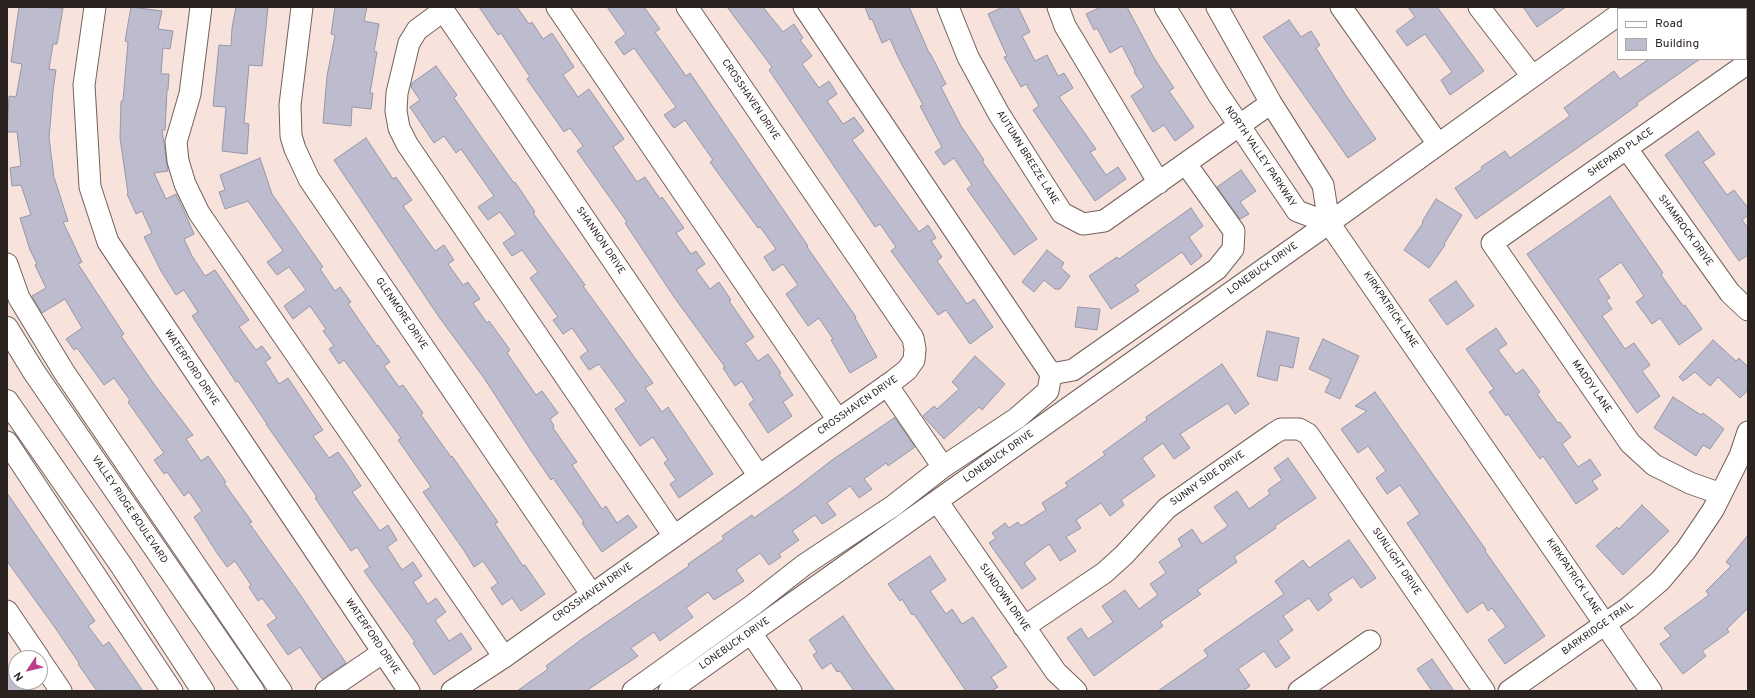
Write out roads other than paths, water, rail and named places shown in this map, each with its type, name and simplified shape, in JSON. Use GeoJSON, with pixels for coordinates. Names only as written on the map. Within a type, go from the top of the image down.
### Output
{"type":"FeatureCollection","features":[{"type":"Feature","properties":{"kind":"main road","name":"VALLEY RIDGE BOULEVARD"},"geometry":{"type":"LineString","coordinates":[[7,328],[34,372],[253,691]]}},
{"type":"Feature","properties":{"kind":"main road"},"geometry":{"type":"LineString","coordinates":[[7,401],[121,566],[203,691]]}},
{"type":"Feature","properties":{"kind":"street","name":"WATERFORD DRIVE"},"geometry":{"type":"LineString","coordinates":[[94,7],[84,85],[90,187],[108,242],[382,653],[409,691]]}},
{"type":"Feature","properties":{"kind":"street"},"geometry":{"type":"LineString","coordinates":[[200,7],[190,94],[176,142],[178,162],[184,184],[199,213],[504,657]]}},
{"type":"Feature","properties":{"kind":"street","name":"GLENMORE DRIVE"},"geometry":{"type":"LineString","coordinates":[[302,7],[290,104],[291,136],[294,149],[309,179],[592,595]]}},
{"type":"Feature","properties":{"kind":"street"},"geometry":{"type":"LineString","coordinates":[[557,7],[838,420]]}},
{"type":"Feature","properties":{"kind":"street","name":"CROSSHAVEN DRIVE"},"geometry":{"type":"LineString","coordinates":[[452,691],[504,657],[887,385],[907,370],[914,360],[915,349],[913,338],[687,7]]}},
{"type":"Feature","properties":{"kind":"street"},"geometry":{"type":"LineString","coordinates":[[633,691],[753,605],[804,565],[893,506],[943,467],[1017,418],[1048,392],[1052,374],[804,7]]}},
{"type":"Feature","properties":{"kind":"street","name":"AUTUMN BREEZE LANE"},"geometry":{"type":"LineString","coordinates":[[948,7],[968,57],[999,114],[1062,213],[1083,224],[1104,221],[1271,103]]}},
{"type":"Feature","properties":{"kind":"street"},"geometry":{"type":"LineString","coordinates":[[1058,7],[1065,26],[1159,183]]}},
{"type":"Feature","properties":{"kind":"street","name":"NORTH VALLEY PARKWAY"},"geometry":{"type":"LineString","coordinates":[[1165,7],[1218,94],[1297,211],[1329,223]]}},
{"type":"Feature","properties":{"kind":"street"},"geometry":{"type":"LineString","coordinates":[[1217,7],[1271,103],[1323,185],[1329,223],[1617,15]]}},
{"type":"Feature","properties":{"kind":"street"},"geometry":{"type":"LineString","coordinates":[[1342,7],[1438,144]]}},
{"type":"Feature","properties":{"kind":"street"},"geometry":{"type":"LineString","coordinates":[[1479,7],[1532,76]]}},
{"type":"Feature","properties":{"kind":"street"},"geometry":{"type":"LineString","coordinates":[[442,9],[417,30],[409,42],[397,93],[396,110],[399,128],[407,144],[674,536]]}},
{"type":"Feature","properties":{"kind":"street","name":"SHANNON DRIVE"},"geometry":{"type":"LineString","coordinates":[[442,9],[759,476]]}},
{"type":"Feature","properties":{"kind":"street","name":"SHEPARD PLACE"},"geometry":{"type":"LineString","coordinates":[[1492,243],[1748,63]]}},
{"type":"Feature","properties":{"kind":"street","name":"SHAMROCK DRIVE"},"geometry":{"type":"LineString","coordinates":[[1627,149],[1730,293],[1748,310]]}},
{"type":"Feature","properties":{"kind":"street"},"geometry":{"type":"LineString","coordinates":[[1052,374],[1073,370],[1217,269],[1233,249],[1234,232],[1186,164]]}},
{"type":"Feature","properties":{"kind":"street","name":"LONEBUCK DRIVE"},"geometry":{"type":"LineString","coordinates":[[669,691],[1329,223]]}},
{"type":"Feature","properties":{"kind":"street","name":"KIRKPATRICK LANE"},"geometry":{"type":"LineString","coordinates":[[1329,223],[1651,691]]}},
{"type":"Feature","properties":{"kind":"street","name":"MADDY LANE"},"geometry":{"type":"LineString","coordinates":[[1492,243],[1630,443],[1654,465],[1690,482],[1721,494]]}},
{"type":"Feature","properties":{"kind":"street"},"geometry":{"type":"LineString","coordinates":[[7,264],[19,298],[64,372],[281,691]]}},
{"type":"Feature","properties":{"kind":"street"},"geometry":{"type":"LineString","coordinates":[[887,385],[943,467]]}},
{"type":"Feature","properties":{"kind":"street","name":"SUNNY SIDE DRIVE"},"geometry":{"type":"LineString","coordinates":[[1024,627],[1104,573],[1124,555],[1168,508],[1272,434],[1281,429],[1290,428],[1299,429],[1308,434]]}},
{"type":"Feature","properties":{"kind":"street","name":"BARKRIDGE TRAIL"},"geometry":{"type":"LineString","coordinates":[[1509,691],[1628,608],[1660,581],[1686,550],[1713,510],[1740,456],[1748,432]]}},
{"type":"Feature","properties":{"kind":"street","name":"SUNLIGHT DRIVE"},"geometry":{"type":"LineString","coordinates":[[1308,434],[1484,691]]}},
{"type":"Feature","properties":{"kind":"street"},"geometry":{"type":"LineString","coordinates":[[7,442],[172,691]]}},
{"type":"Feature","properties":{"kind":"street","name":"SUNDOWN DRIVE"},"geometry":{"type":"LineString","coordinates":[[937,501],[1056,672],[1076,691]]}},
{"type":"Feature","properties":{"kind":"street"},"geometry":{"type":"LineString","coordinates":[[7,611],[33,650]]}},
{"type":"Feature","properties":{"kind":"street"},"geometry":{"type":"LineString","coordinates":[[751,633],[791,691]]}},
{"type":"Feature","properties":{"kind":"street"},"geometry":{"type":"LineString","coordinates":[[1298,691],[1370,641]]}},
{"type":"Feature","properties":{"kind":"street"},"geometry":{"type":"LineString","coordinates":[[326,691],[382,653]]}},
{"type":"Feature","properties":{"kind":"street"},"geometry":{"type":"LineString","coordinates":[[48,672],[61,691]]}}]}
